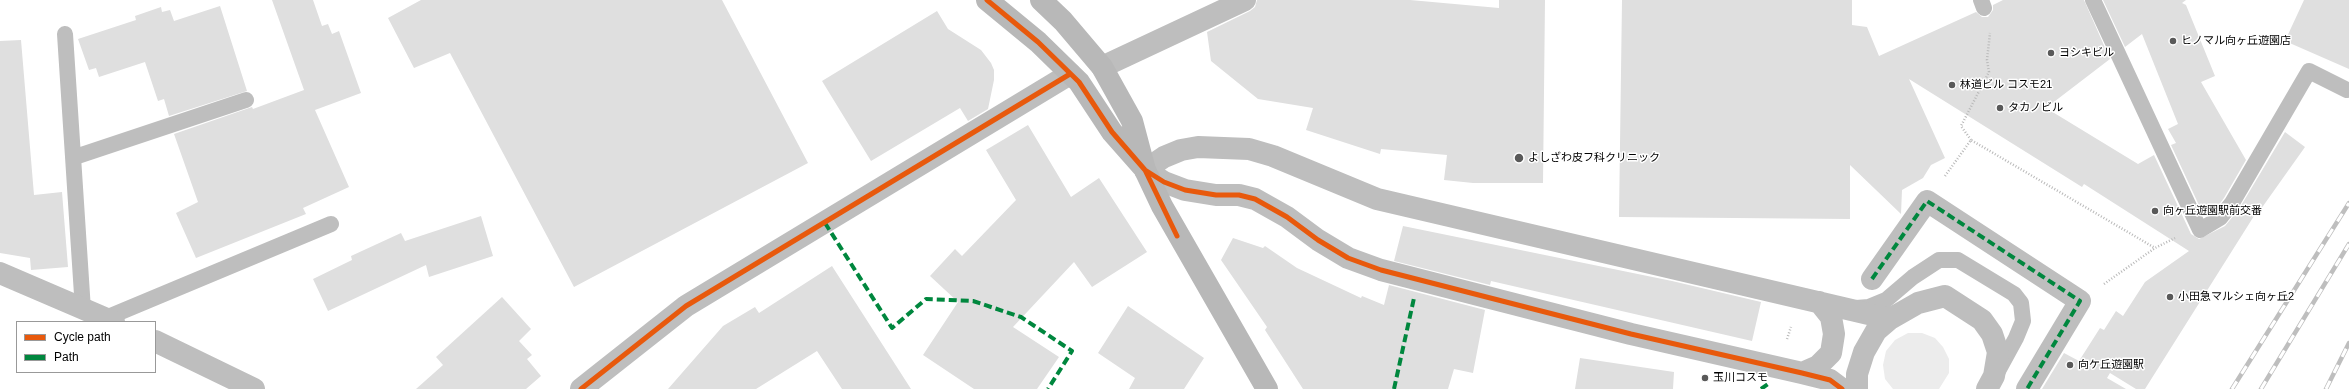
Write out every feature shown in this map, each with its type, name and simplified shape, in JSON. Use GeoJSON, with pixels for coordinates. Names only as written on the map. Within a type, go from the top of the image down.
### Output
{"type":"FeatureCollection","features":[{"type":"Feature","properties":{"kind":"street"},"geometry":{"type":"LineString","coordinates":[[987,0],[1038,42],[1070,74],[1099,110],[1112,132],[1145,170],[1164,182],[1185,190],[1216,195],[1239,195],[1255,200],[1287,217],[1318,240],[1348,258],[1381,270],[1631,334],[1802,372],[1830,380],[1842,389]]}},
{"type":"Feature","properties":{"kind":"street"},"geometry":{"type":"LineString","coordinates":[[1041,0],[1063,20],[1102,67],[1132,121],[1145,170],[1177,236],[1267,389]]}},
{"type":"Feature","properties":{"kind":"street"},"geometry":{"type":"LineString","coordinates":[[1102,67],[1245,0]]}},
{"type":"Feature","properties":{"kind":"street"},"geometry":{"type":"LineString","coordinates":[[581,389],[686,306],[1070,74]]}},
{"type":"Feature","properties":{"kind":"street"},"geometry":{"type":"LineString","coordinates":[[1145,170],[1164,157],[1181,150],[1198,147],[1249,149],[1273,156],[1377,200],[1890,319]]}},
{"type":"Feature","properties":{"kind":"street"},"geometry":{"type":"LineString","coordinates":[[1872,279],[1927,201],[2080,301],[2026,389]]}},
{"type":"Feature","properties":{"kind":"street"},"geometry":{"type":"LineString","coordinates":[[0,274],[110,320]]}},
{"type":"Feature","properties":{"kind":"street"},"geometry":{"type":"LineString","coordinates":[[1857,389],[1857,374],[1864,352],[1876,332],[1890,319],[1918,303],[1945,296],[1982,320],[1992,334],[1998,352],[1991,383]]}},
{"type":"Feature","properties":{"kind":"street"},"geometry":{"type":"LineString","coordinates":[[1802,372],[1818,366],[1831,352],[1834,334],[1831,317],[1819,302]]}},
{"type":"Feature","properties":{"kind":"street"},"geometry":{"type":"LineString","coordinates":[[156,342],[254,389]]}},
{"type":"Feature","properties":{"kind":"lane"},"geometry":{"type":"LineString","coordinates":[[2093,0],[2200,230],[2220,218],[2232,203],[2309,71],[2347,90]]}},
{"type":"Feature","properties":{"kind":"lane"},"geometry":{"type":"LineString","coordinates":[[65,34],[75,158],[83,310]]}},
{"type":"Feature","properties":{"kind":"lane"},"geometry":{"type":"LineString","coordinates":[[75,158],[246,100]]}},
{"type":"Feature","properties":{"kind":"lane"},"geometry":{"type":"LineString","coordinates":[[110,320],[331,224]]}},
{"type":"Feature","properties":{"kind":"lane"},"geometry":{"type":"LineString","coordinates":[[1846,309],[1869,307],[1886,300],[1913,277],[1939,260],[1958,260],[2014,294],[2021,303],[2023,321],[2016,338],[1991,383]]}},
{"type":"Feature","properties":{"kind":"path"},"geometry":{"type":"LineString","coordinates":[[1983,4],[1991,27],[1987,60],[1989,72],[1961,126],[1971,140],[2155,248]]}},
{"type":"Feature","properties":{"kind":"path"},"geometry":{"type":"LineString","coordinates":[[1927,201],[1971,140]]}},
{"type":"Feature","properties":{"kind":"path"},"geometry":{"type":"LineString","coordinates":[[2080,301],[2170,239],[2200,230]]}},
{"type":"Feature","properties":{"kind":"path"},"geometry":{"type":"LineString","coordinates":[[1786,343],[1792,324]]}},
{"type":"Feature","properties":{"kind":"shaded area"},"geometry":{"type":"Polygon","coordinates":[[[1908,333],[1922,333],[1935,338],[1943,347],[1949,359],[1949,373],[1939,389],[1893,389],[1885,379],[1883,365],[1886,351],[1895,340],[1908,333]]]}},
{"type":"Feature","properties":{"kind":"building"},"geometry":{"type":"Polygon","coordinates":[[[272,0],[313,0],[322,26],[328,24],[332,34],[339,31],[361,93],[315,110],[349,187],[303,208],[306,214],[196,258],[176,213],[198,202],[174,134],[252,107],[253,109],[304,90],[272,0]]]}},
{"type":"Feature","properties":{"kind":"building"},"geometry":{"type":"Polygon","coordinates":[[[421,0],[722,0],[808,163],[574,287],[450,53],[414,68],[388,18],[421,0]]]}},
{"type":"Feature","properties":{"kind":"building"},"geometry":{"type":"Polygon","coordinates":[[[1257,0],[1410,0],[1499,8],[1499,0],[1545,0],[1543,183],[1473,183],[1444,180],[1447,155],[1381,149],[1380,154],[1306,130],[1313,108],[1258,99],[1211,61],[1207,32],[1250,11],[1255,7],[1257,0]]]}},
{"type":"Feature","properties":{"kind":"building"},"geometry":{"type":"Polygon","coordinates":[[[1622,0],[1852,0],[1852,25],[1867,27],[1879,56],[1976,12],[1982,17],[1988,17],[1993,10],[1993,5],[2003,0],[2084,0],[2110,59],[2046,108],[2138,164],[2154,155],[2191,234],[2199,239],[2225,226],[2239,209],[2285,132],[2305,147],[2256,216],[2254,216],[2145,389],[2136,389],[2110,373],[2107,378],[2126,389],[2042,389],[2064,353],[2079,361],[2100,328],[2104,330],[2116,311],[2123,316],[2145,282],[2189,251],[2084,184],[2082,187],[1909,79],[1945,158],[1931,165],[1923,178],[1902,190],[1901,214],[1850,165],[1850,219],[1619,217],[1622,0]]]}},
{"type":"Feature","properties":{"kind":"building"},"geometry":{"type":"Polygon","coordinates":[[[2103,0],[2186,0],[2182,3],[2186,5],[2215,76],[2201,82],[2246,160],[2224,198],[2214,211],[2204,216],[2171,145],[2176,143],[2168,129],[2178,124],[2142,34],[2125,47],[2103,0]]]}},
{"type":"Feature","properties":{"kind":"building"},"geometry":{"type":"Polygon","coordinates":[[[2304,0],[2349,0],[2349,69],[2285,41],[2304,0]]]}},
{"type":"Feature","properties":{"kind":"building"},"geometry":{"type":"Polygon","coordinates":[[[220,6],[247,91],[169,116],[164,99],[158,101],[145,62],[99,77],[96,68],[89,70],[78,39],[136,20],[135,16],[161,7],[162,12],[170,10],[174,21],[220,6]]]}},
{"type":"Feature","properties":{"kind":"building"},"geometry":{"type":"Polygon","coordinates":[[[937,11],[948,29],[981,50],[991,63],[994,70],[994,80],[988,109],[968,121],[960,108],[871,161],[822,81],[937,11]]]}},
{"type":"Feature","properties":{"kind":"building"},"geometry":{"type":"Polygon","coordinates":[[[21,40],[34,195],[62,192],[68,267],[31,270],[30,258],[0,253],[0,41],[21,40]]]}},
{"type":"Feature","properties":{"kind":"building"},"geometry":{"type":"Polygon","coordinates":[[[1028,125],[1071,197],[1099,178],[1147,252],[1092,287],[1074,262],[1013,327],[1059,357],[1037,389],[974,389],[923,355],[958,302],[930,276],[955,249],[962,256],[1016,200],[986,150],[1028,125]]]}},
{"type":"Feature","properties":{"kind":"building"},"geometry":{"type":"Polygon","coordinates":[[[481,216],[493,256],[429,277],[426,265],[328,311],[313,279],[352,260],[351,256],[401,233],[405,241],[481,216]]]}},
{"type":"Feature","properties":{"kind":"building"},"geometry":{"type":"Polygon","coordinates":[[[1403,226],[1672,281],[1761,302],[1752,341],[1491,281],[1490,285],[1394,261],[1403,226]]]}},
{"type":"Feature","properties":{"kind":"building"},"geometry":{"type":"Polygon","coordinates":[[[1233,238],[1263,248],[1265,246],[1297,268],[1361,298],[1362,296],[1384,305],[1389,285],[1485,310],[1473,373],[1454,369],[1448,389],[1303,389],[1265,330],[1267,327],[1221,260],[1233,238]]]}},
{"type":"Feature","properties":{"kind":"building"},"geometry":{"type":"Polygon","coordinates":[[[832,266],[911,389],[842,389],[817,351],[756,389],[668,389],[723,326],[755,307],[759,313],[832,266]]]}},
{"type":"Feature","properties":{"kind":"building"},"geometry":{"type":"Polygon","coordinates":[[[502,297],[531,329],[519,341],[532,355],[527,359],[541,376],[526,389],[416,389],[443,365],[436,357],[502,297]]]}},
{"type":"Feature","properties":{"kind":"building"},"geometry":{"type":"Polygon","coordinates":[[[1128,306],[1204,358],[1184,389],[1129,389],[1135,378],[1098,353],[1128,306]]]}},
{"type":"Feature","properties":{"kind":"building"},"geometry":{"type":"Polygon","coordinates":[[[1580,358],[1674,372],[1673,389],[1575,389],[1580,358]]]}},
{"type":"Feature","properties":{"kind":"railway"},"geometry":{"type":"LineString","coordinates":[[2232,389],[2349,203]]}},
{"type":"Feature","properties":{"kind":"railway"},"geometry":{"type":"LineString","coordinates":[[2261,389],[2349,244]]}},
{"type":"Feature","properties":{"kind":"railway"},"geometry":{"type":"LineString","coordinates":[[2326,389],[2349,343]]}},
{"type":"Feature","properties":{"kind":"marked path"},"geometry":{"type":"LineString","coordinates":[[1872,279],[1927,201],[2080,301],[2027,389]]}},
{"type":"Feature","properties":{"kind":"marked path"},"geometry":{"type":"LineString","coordinates":[[825,223],[892,328],[926,299],[973,301],[1021,317],[1072,351],[1048,389]]}},
{"type":"Feature","properties":{"kind":"marked path"},"geometry":{"type":"LineString","coordinates":[[1394,389],[1414,298]]}},
{"type":"Feature","properties":{"kind":"marked path"},"geometry":{"type":"LineString","coordinates":[[1761,389],[1768,384]]}},
{"type":"Feature","properties":{"kind":"cycle path"},"geometry":{"type":"LineString","coordinates":[[987,0],[1038,42],[1079,82],[1112,132],[1145,170],[1164,182],[1185,190],[1216,195],[1239,195],[1255,199],[1287,217],[1318,240],[1348,258],[1381,270],[1631,334],[1830,380],[1842,389]]}},
{"type":"Feature","properties":{"kind":"cycle path"},"geometry":{"type":"LineString","coordinates":[[581,389],[686,306],[1070,74]]}},
{"type":"Feature","properties":{"kind":"cycle path"},"geometry":{"type":"LineString","coordinates":[[1145,170],[1177,236]]}},
{"type":"Feature","properties":{"kind":"place","name":"ヒノマル向ヶ丘遊園店"},"geometry":{"type":"Point","coordinates":[2173,41]}},
{"type":"Feature","properties":{"kind":"place","name":"ヨシキビル"},"geometry":{"type":"Point","coordinates":[2051,53]}},
{"type":"Feature","properties":{"kind":"place","name":"林道ビル コスモ21"},"geometry":{"type":"Point","coordinates":[1952,85]}},
{"type":"Feature","properties":{"kind":"place","name":"タカノビル"},"geometry":{"type":"Point","coordinates":[2000,108]}},
{"type":"Feature","properties":{"kind":"place","name":"よしざわ皮フ科クリニック"},"geometry":{"type":"Point","coordinates":[1519,158]}},
{"type":"Feature","properties":{"kind":"place","name":"向ヶ丘遊園駅前交番"},"geometry":{"type":"Point","coordinates":[2155,211]}},
{"type":"Feature","properties":{"kind":"place","name":"小田急マルシェ向ヶ丘2"},"geometry":{"type":"Point","coordinates":[2170,297]}},
{"type":"Feature","properties":{"kind":"place","name":"向ケ丘遊園駅"},"geometry":{"type":"Point","coordinates":[2070,365]}},
{"type":"Feature","properties":{"kind":"place","name":"玉川コスモ"},"geometry":{"type":"Point","coordinates":[1705,378]}}]}
